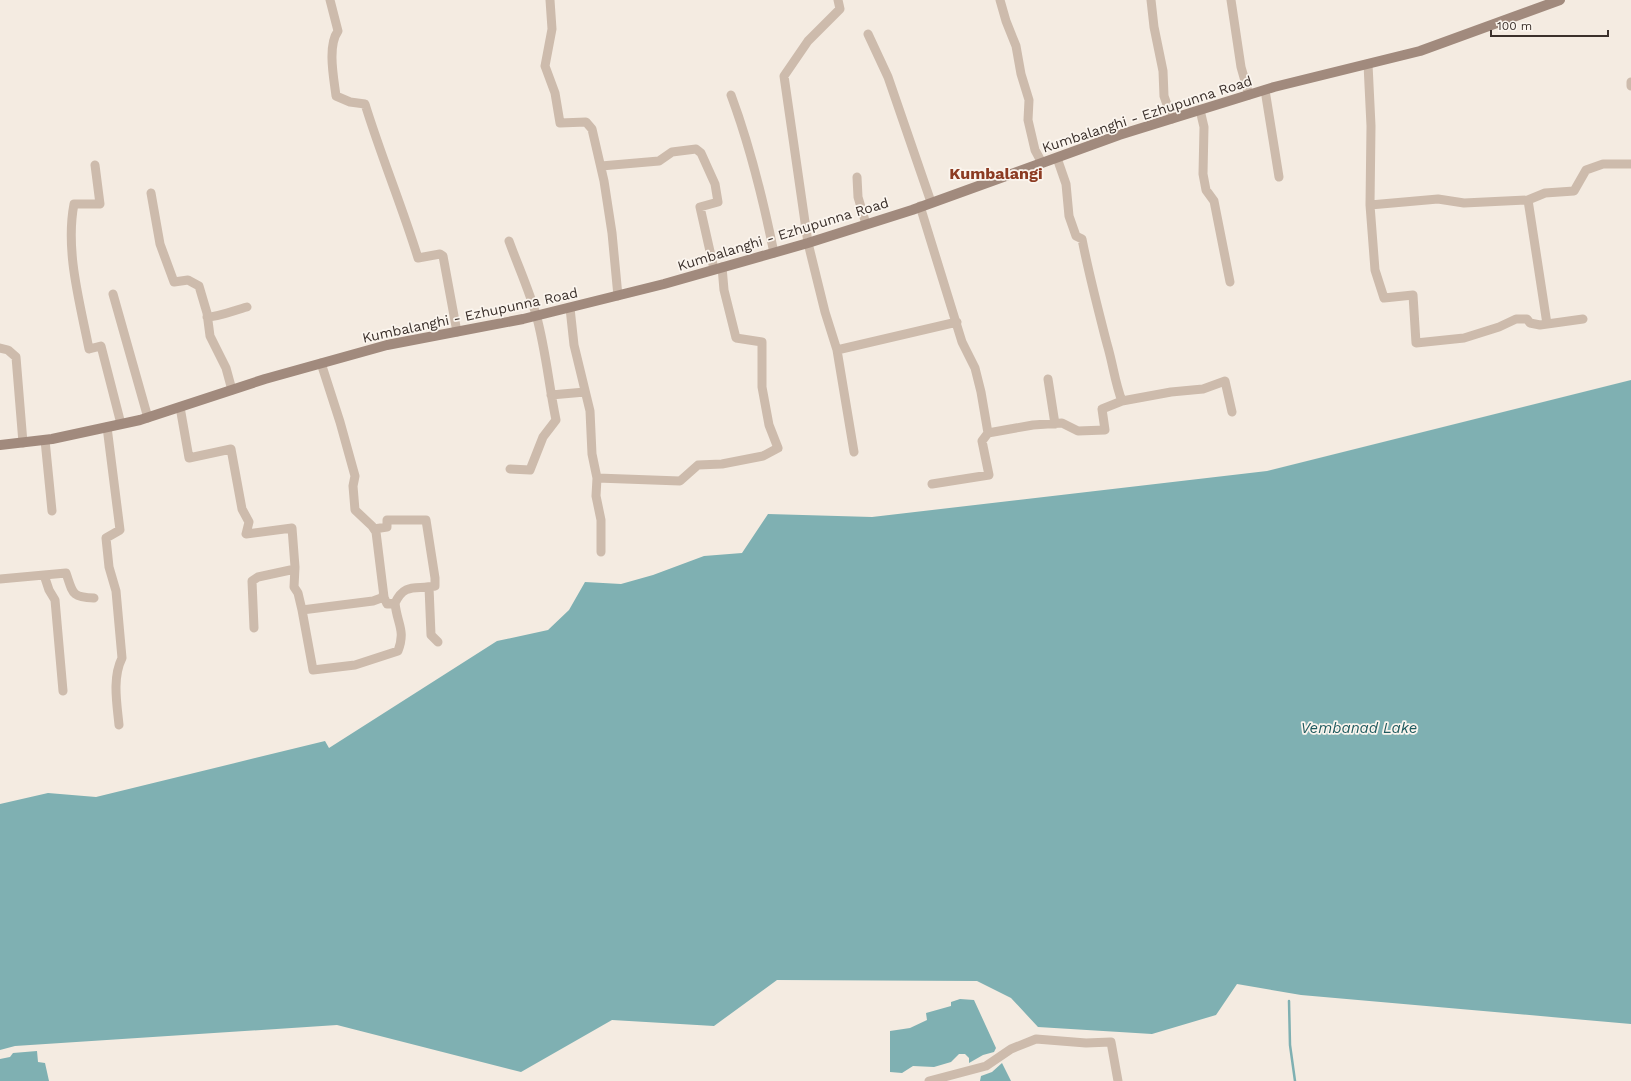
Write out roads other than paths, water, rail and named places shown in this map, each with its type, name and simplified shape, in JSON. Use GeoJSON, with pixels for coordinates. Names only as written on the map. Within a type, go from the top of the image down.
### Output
{"type":"FeatureCollection","features":[{"type":"Feature","properties":{"kind":"main road","name":"Kumbalanghi - Ezhupunna Road"},"geometry":{"type":"LineString","coordinates":[[0,445],[45,440],[148,418],[232,390],[387,345],[570,308],[774,253],[932,202],[1120,135],[1266,90],[1420,50],[1560,0]]}},
{"type":"Feature","properties":{"kind":"street"},"geometry":{"type":"LineString","coordinates":[[330,0],[338,31],[334,36],[332,61],[336,96],[350,102],[365,104],[377,146],[392,182],[418,258],[440,254],[443,256],[457,332]]}},
{"type":"Feature","properties":{"kind":"street"},"geometry":{"type":"LineString","coordinates":[[550,0],[552,29],[545,66],[555,93],[560,123],[586,122],[592,128],[601,166],[612,233],[618,296]]}},
{"type":"Feature","properties":{"kind":"street"},"geometry":{"type":"LineString","coordinates":[[838,0],[840,9],[808,41],[784,76],[808,243],[825,312],[837,350],[854,452]]}},
{"type":"Feature","properties":{"kind":"street"},"geometry":{"type":"LineString","coordinates":[[1000,0],[1006,21],[1016,46],[1028,100],[1028,120],[1035,150],[1042,163]]}},
{"type":"Feature","properties":{"kind":"street"},"geometry":{"type":"LineString","coordinates":[[1151,0],[1154,27],[1164,71],[1164,96],[1172,119]]}},
{"type":"Feature","properties":{"kind":"street"},"geometry":{"type":"LineString","coordinates":[[1231,0],[1241,67],[1249,95]]}},
{"type":"Feature","properties":{"kind":"street"},"geometry":{"type":"LineString","coordinates":[[868,34],[888,77],[932,202]]}},
{"type":"Feature","properties":{"kind":"street"},"geometry":{"type":"LineString","coordinates":[[1368,64],[1371,126],[1370,205],[1375,270],[1384,298],[1413,295],[1416,343],[1464,338],[1498,327],[1516,319],[1527,319],[1530,323],[1547,324],[1583,319]]}},
{"type":"Feature","properties":{"kind":"street"},"geometry":{"type":"LineString","coordinates":[[1266,90],[1279,177]]}},
{"type":"Feature","properties":{"kind":"street"},"geometry":{"type":"LineString","coordinates":[[731,95],[745,133],[751,161],[760,189],[774,253]]}},
{"type":"Feature","properties":{"kind":"street"},"geometry":{"type":"LineString","coordinates":[[1200,110],[1204,127],[1203,174],[1206,190],[1214,201],[1230,282]]}},
{"type":"Feature","properties":{"kind":"street"},"geometry":{"type":"LineString","coordinates":[[597,478],[680,480],[698,465],[722,464],[763,456],[778,448],[769,425],[762,387],[762,342],[736,338],[700,207],[718,202],[715,184],[701,153],[696,149],[672,152],[659,161],[601,166]]}},
{"type":"Feature","properties":{"kind":"street"},"geometry":{"type":"LineString","coordinates":[[1057,158],[1066,184],[1069,216],[1076,236],[1082,239],[1099,319],[1108,345],[1116,387],[1122,401]]}},
{"type":"Feature","properties":{"kind":"street"},"geometry":{"type":"LineString","coordinates":[[1370,205],[1438,199],[1464,203],[1528,200],[1545,193],[1574,191],[1586,170],[1591,168],[1603,164],[1631,164]]}},
{"type":"Feature","properties":{"kind":"street"},"geometry":{"type":"LineString","coordinates":[[95,165],[100,204],[74,204],[71,216],[71,241],[77,287],[89,349],[102,346],[121,424]]}},
{"type":"Feature","properties":{"kind":"street"},"geometry":{"type":"LineString","coordinates":[[857,176],[858,197],[866,224]]}},
{"type":"Feature","properties":{"kind":"street"},"geometry":{"type":"LineString","coordinates":[[151,193],[160,244],[174,282],[188,280],[198,286],[207,317],[210,336],[226,368],[232,390]]}},
{"type":"Feature","properties":{"kind":"street"},"geometry":{"type":"LineString","coordinates":[[1528,200],[1547,324]]}},
{"type":"Feature","properties":{"kind":"street"},"geometry":{"type":"LineString","coordinates":[[920,206],[962,342],[975,368],[988,433]]}},
{"type":"Feature","properties":{"kind":"street"},"geometry":{"type":"LineString","coordinates":[[509,241],[536,316],[546,354],[556,420],[543,437],[530,470],[510,469]]}},
{"type":"Feature","properties":{"kind":"street"},"geometry":{"type":"LineString","coordinates":[[113,294],[148,418]]}},
{"type":"Feature","properties":{"kind":"street"},"geometry":{"type":"LineString","coordinates":[[207,317],[215,317],[247,307]]}},
{"type":"Feature","properties":{"kind":"street"},"geometry":{"type":"LineString","coordinates":[[570,308],[574,344],[590,411],[592,454],[597,478],[596,496],[601,520],[601,552]]}},
{"type":"Feature","properties":{"kind":"street"},"geometry":{"type":"LineString","coordinates":[[837,350],[957,322]]}},
{"type":"Feature","properties":{"kind":"street"},"geometry":{"type":"LineString","coordinates":[[0,348],[8,350],[16,357],[23,443]]}},
{"type":"Feature","properties":{"kind":"street"},"geometry":{"type":"LineString","coordinates":[[321,363],[355,476],[353,486],[355,510],[374,529],[383,595],[387,604],[395,603]]}},
{"type":"Feature","properties":{"kind":"street"},"geometry":{"type":"LineString","coordinates":[[1048,379],[1055,424]]}},
{"type":"Feature","properties":{"kind":"street"},"geometry":{"type":"LineString","coordinates":[[932,484],[989,475],[982,441],[988,433],[1033,425],[1062,423],[1078,431],[1105,430],[1102,409],[1122,401],[1171,392],[1203,389],[1225,381],[1232,412]]}},
{"type":"Feature","properties":{"kind":"street"},"geometry":{"type":"LineString","coordinates":[[551,395],[585,392]]}},
{"type":"Feature","properties":{"kind":"street"},"geometry":{"type":"LineString","coordinates":[[180,407],[189,458],[230,449],[242,509],[249,522],[246,534],[292,528],[295,569],[294,587],[298,592],[313,670],[355,665],[398,651],[402,639],[395,603],[400,594],[405,589],[435,586],[426,520],[387,520],[387,527],[374,529]]}},
{"type":"Feature","properties":{"kind":"street"},"geometry":{"type":"LineString","coordinates":[[107,427],[120,530],[106,538],[109,567],[116,591],[122,658],[118,667],[116,694],[119,725]]}},
{"type":"Feature","properties":{"kind":"street"},"geometry":{"type":"LineString","coordinates":[[45,440],[52,511]]}},
{"type":"Feature","properties":{"kind":"street"},"geometry":{"type":"LineString","coordinates":[[254,628],[252,581],[258,577],[295,569]]}},
{"type":"Feature","properties":{"kind":"street"},"geometry":{"type":"LineString","coordinates":[[0,579],[66,573],[72,593],[78,597],[94,598]]}},
{"type":"Feature","properties":{"kind":"street"},"geometry":{"type":"LineString","coordinates":[[44,576],[49,590],[55,600],[63,691]]}},
{"type":"Feature","properties":{"kind":"street"},"geometry":{"type":"LineString","coordinates":[[429,587],[431,635],[438,642]]}},
{"type":"Feature","properties":{"kind":"street"},"geometry":{"type":"LineString","coordinates":[[302,610],[353,605],[373,601],[384,597],[383,595]]}},
{"type":"Feature","properties":{"kind":"street"},"geometry":{"type":"LineString","coordinates":[[929,1081],[986,1066],[1011,1049],[1036,1039],[1086,1043],[1111,1042],[1118,1081]]}},
{"type":"Feature","properties":{"kind":"water","name":"Vembanad Lake"},"geometry":{"type":"Polygon","coordinates":[[[1631,380],[1631,1024],[1301,995],[1237,984],[1216,1015],[1152,1034],[1038,1027],[1011,998],[977,981],[777,980],[714,1026],[612,1020],[521,1072],[337,1025],[15,1046],[0,1050],[0,804],[48,793],[96,797],[325,741],[329,748],[497,641],[548,630],[569,610],[585,582],[621,584],[653,575],[704,556],[742,553],[768,514],[872,517],[1267,471],[1631,380]]]}},
{"type":"Feature","properties":{"kind":"water"},"geometry":{"type":"Polygon","coordinates":[[[960,999],[974,1000],[996,1048],[994,1052],[983,1055],[969,1063],[969,1058],[965,1054],[959,1054],[951,1062],[934,1067],[913,1066],[902,1073],[890,1072],[890,1031],[910,1028],[927,1020],[926,1013],[951,1006],[951,1002],[960,999]]]}},
{"type":"Feature","properties":{"kind":"water"},"geometry":{"type":"Polygon","coordinates":[[[37,1051],[38,1062],[45,1063],[49,1081],[0,1081],[0,1059],[10,1057],[13,1053],[37,1051]]]}},
{"type":"Feature","properties":{"kind":"water"},"geometry":{"type":"Polygon","coordinates":[[[1002,1063],[1011,1081],[980,1081],[981,1076],[992,1072],[1002,1063]]]}},
{"type":"Feature","properties":{"kind":"waterway"},"geometry":{"type":"LineString","coordinates":[[1289,1001],[1290,1045],[1295,1081]]}},
{"type":"Feature","properties":{"kind":"district","name":"Kumbalangi"},"geometry":{"type":"Point","coordinates":[996,173]}}]}
